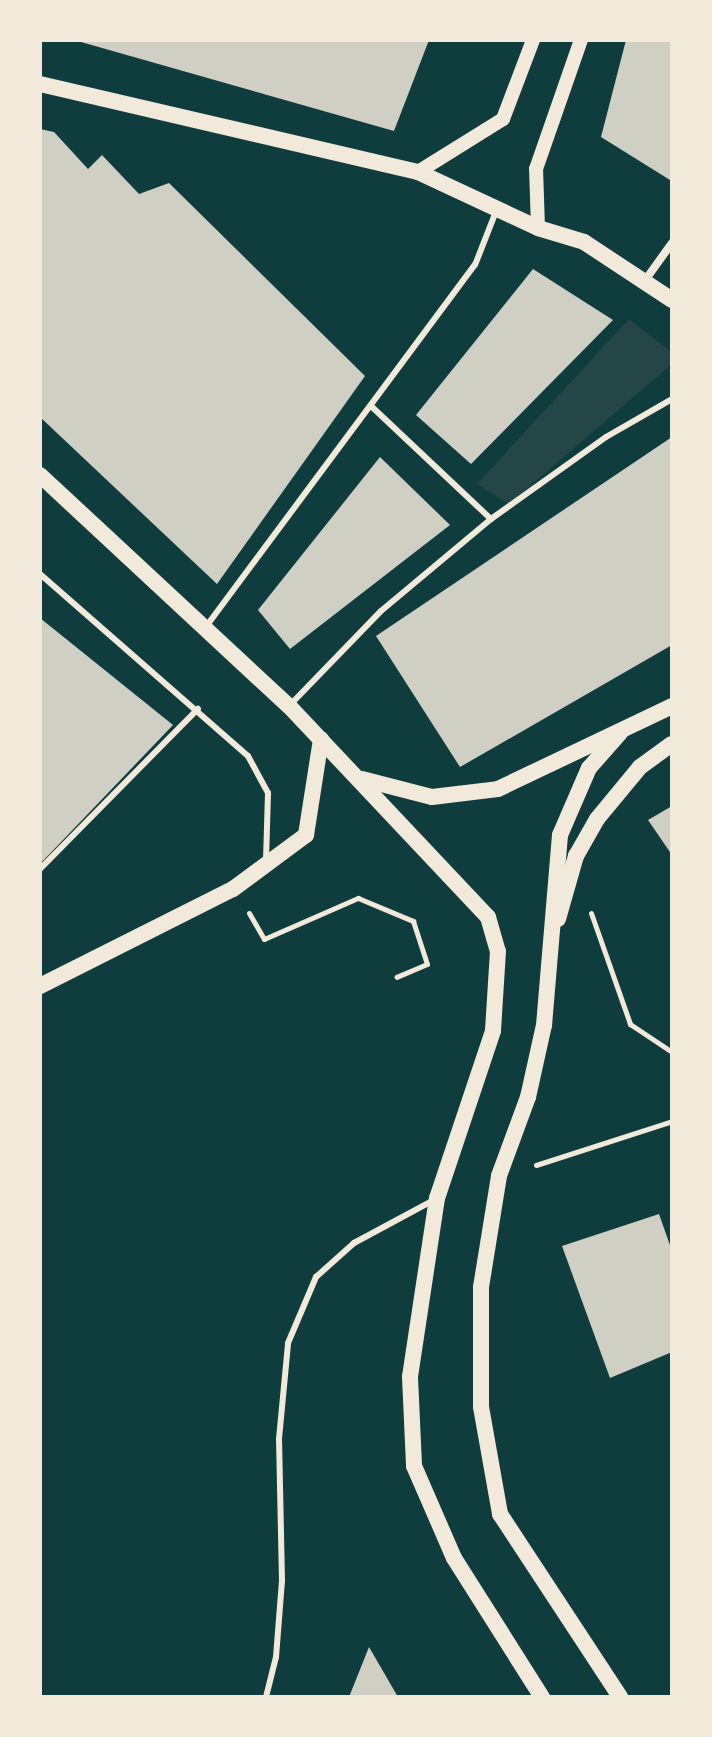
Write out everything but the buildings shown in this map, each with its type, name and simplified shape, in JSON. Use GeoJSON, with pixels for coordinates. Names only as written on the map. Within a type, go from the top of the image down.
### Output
{"type":"FeatureCollection","features":[{"type":"Feature","properties":{"kind":"main road"},"geometry":{"type":"LineString","coordinates":[[40,84],[418,172],[538,228],[584,242],[646,279],[672,300]]}},
{"type":"Feature","properties":{"kind":"main road"},"geometry":{"type":"LineString","coordinates":[[40,475],[203,631],[289,706],[362,779],[409,837],[488,917],[498,951],[493,1031],[437,1198],[410,1377],[414,1466],[454,1558],[542,1697]]}},
{"type":"Feature","properties":{"kind":"main road"},"geometry":{"type":"LineString","coordinates":[[362,779],[432,797],[470,794],[530,778],[672,706]]}},
{"type":"Feature","properties":{"kind":"main road"},"geometry":{"type":"LineString","coordinates":[[620,733],[589,768],[567,813],[553,885],[552,939],[534,1069],[499,1176],[481,1287],[481,1407],[500,1514],[620,1697]]}},
{"type":"Feature","properties":{"kind":"main road"},"geometry":{"type":"LineString","coordinates":[[40,986],[233,889],[306,835],[321,739]]}},
{"type":"Feature","properties":{"kind":"main road"},"geometry":{"type":"LineString","coordinates":[[552,939],[576,856],[597,819],[640,767],[672,744]]}},
{"type":"Feature","properties":{"kind":"street"},"geometry":{"type":"LineString","coordinates":[[418,172],[503,119],[533,40]]}},
{"type":"Feature","properties":{"kind":"street"},"geometry":{"type":"LineString","coordinates":[[538,228],[536,169],[581,40]]}},
{"type":"Feature","properties":{"kind":"street"},"geometry":{"type":"LineString","coordinates":[[646,279],[672,243]]}},
{"type":"Feature","properties":{"kind":"lane"},"geometry":{"type":"LineString","coordinates":[[203,631],[475,265],[497,209]]}},
{"type":"Feature","properties":{"kind":"lane"},"geometry":{"type":"LineString","coordinates":[[289,706],[381,611],[491,519],[606,437],[672,399]]}},
{"type":"Feature","properties":{"kind":"lane"},"geometry":{"type":"LineString","coordinates":[[371,406],[491,519]]}},
{"type":"Feature","properties":{"kind":"lane"},"geometry":{"type":"LineString","coordinates":[[40,574],[198,709],[248,756],[268,793],[265,867]]}},
{"type":"Feature","properties":{"kind":"lane"},"geometry":{"type":"LineString","coordinates":[[40,869],[198,709]]}},
{"type":"Feature","properties":{"kind":"lane"},"geometry":{"type":"LineString","coordinates":[[266,1697],[276,1657],[282,1581],[279,1439],[288,1343],[316,1277],[354,1243],[437,1198]]}},
{"type":"Feature","properties":{"kind":"path"},"geometry":{"type":"LineString","coordinates":[[233,889],[264,939],[358,898],[413,921],[427,964],[397,977]]}},
{"type":"Feature","properties":{"kind":"path"},"geometry":{"type":"LineString","coordinates":[[566,891],[585,901],[597,924],[630,1024],[672,1052]]}},
{"type":"Feature","properties":{"kind":"path"},"geometry":{"type":"LineString","coordinates":[[499,1176],[672,1121]]}},
{"type":"Feature","properties":{"kind":"shaded area"},"geometry":{"type":"Polygon","coordinates":[[[629,319],[672,353],[672,364],[509,504],[477,484],[629,319]]]}}]}
